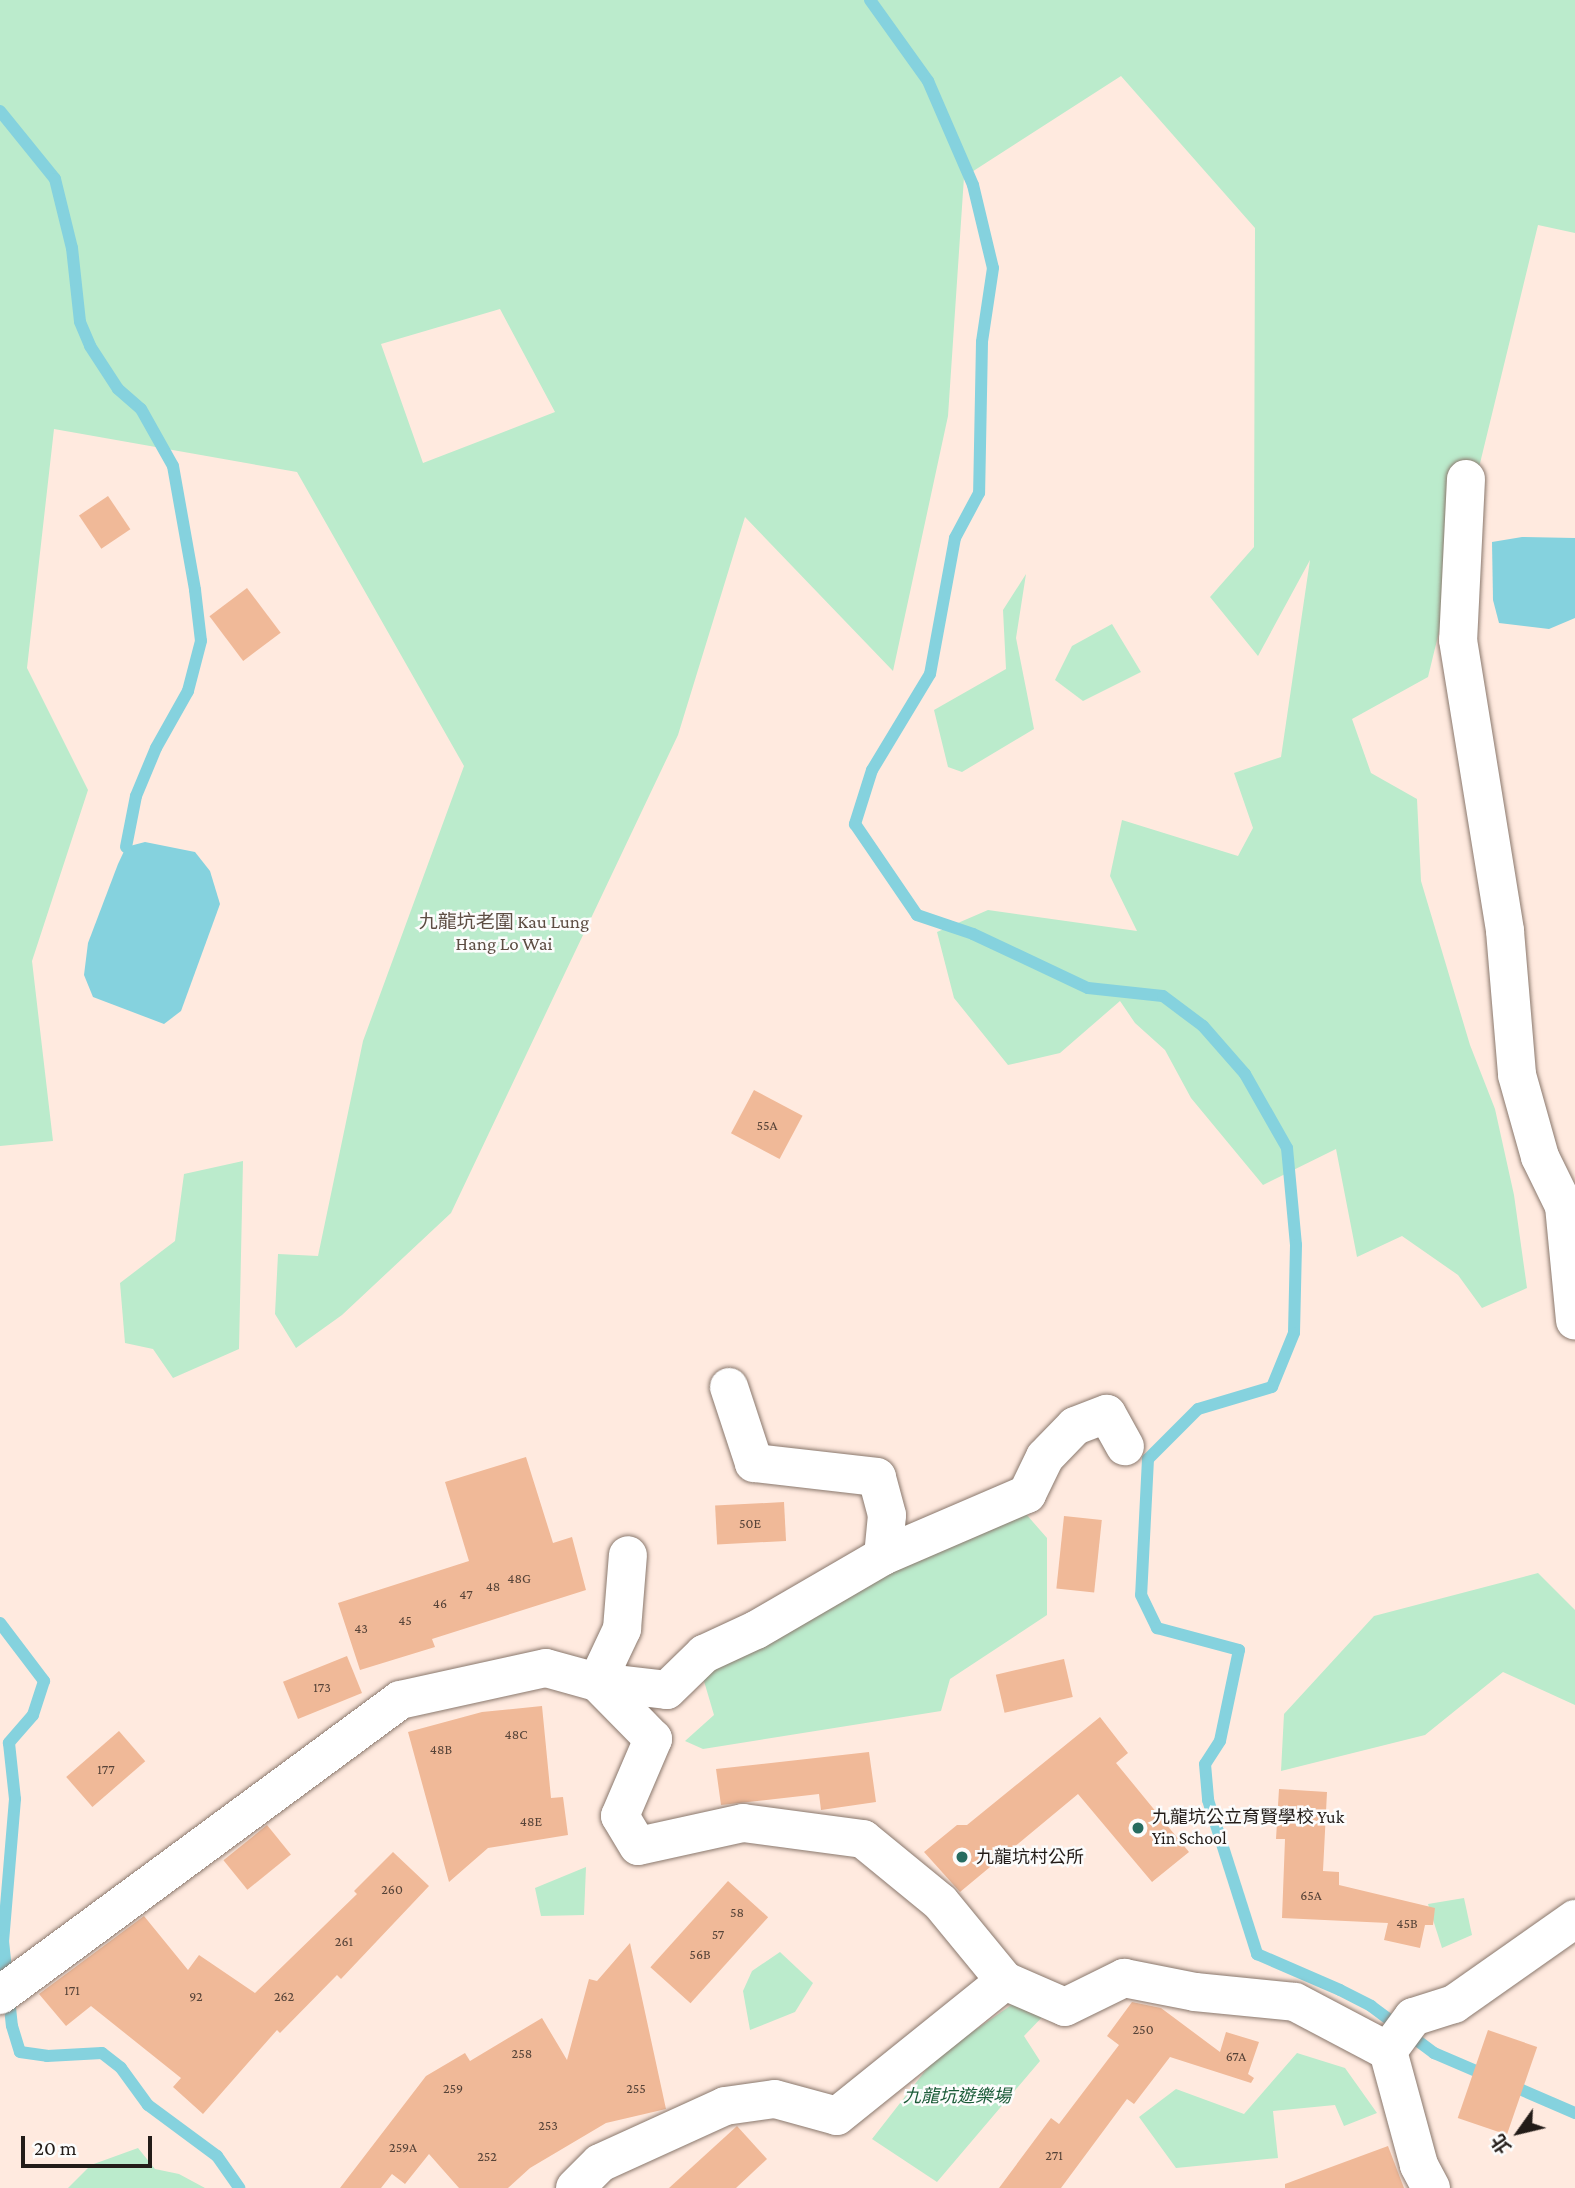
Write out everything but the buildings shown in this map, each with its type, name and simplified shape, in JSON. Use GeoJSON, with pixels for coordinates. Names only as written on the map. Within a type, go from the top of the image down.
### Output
{"type":"FeatureCollection","features":[{"type":"Feature","properties":{"kind":"street"},"geometry":{"type":"LineString","coordinates":[[1466,479],[1458,640],[1505,931],[1517,1075],[1540,1157],[1564,1206],[1575,1320]]}},
{"type":"Feature","properties":{"kind":"street"},"geometry":{"type":"LineString","coordinates":[[729,1387],[754,1463],[877,1477],[887,1515],[883,1556]]}},
{"type":"Feature","properties":{"kind":"street"},"geometry":{"type":"LineString","coordinates":[[0,1996],[400,1700],[546,1668],[597,1682],[667,1690],[704,1654],[756,1630],[883,1556],[1027,1494],[1045,1457],[1075,1426],[1107,1414],[1125,1446]]}},
{"type":"Feature","properties":{"kind":"street"},"geometry":{"type":"LineString","coordinates":[[597,1682],[622,1629],[628,1555]]}},
{"type":"Feature","properties":{"kind":"street"},"geometry":{"type":"LineString","coordinates":[[597,1682],[653,1739],[620,1816],[638,1846],[743,1823],[863,1839],[940,1902],[1005,1981],[1065,2007],[1124,1978],[1195,1992],[1295,2002],[1388,2051],[1419,2165],[1431,2188]]}},
{"type":"Feature","properties":{"kind":"street"},"geometry":{"type":"LineString","coordinates":[[1388,2051],[1413,2017],[1454,2004],[1575,1919]]}},
{"type":"Feature","properties":{"kind":"street"},"geometry":{"type":"LineString","coordinates":[[575,2188],[600,2163],[725,2105],[775,2099],[837,2116],[1005,1981]]}},
{"type":"Feature","properties":{"kind":"green space"},"geometry":{"type":"Polygon","coordinates":[[[0,0],[1575,0],[1575,233],[1538,225],[1428,677],[1352,719],[1371,773],[1417,799],[1421,881],[1470,1045],[1495,1109],[1514,1195],[1527,1288],[1482,1308],[1458,1275],[1402,1236],[1357,1257],[1336,1149],[1263,1185],[1191,1098],[1165,1050],[1135,1023],[1120,1001],[1060,1053],[1008,1065],[954,998],[937,932],[988,910],[1137,931],[1110,876],[1122,820],[1238,856],[1253,828],[1234,773],[1281,757],[1310,560],[1258,656],[1210,597],[1254,547],[1255,228],[1121,76],[964,177],[948,416],[893,671],[745,517],[678,735],[451,1213],[342,1315],[296,1348],[275,1314],[278,1254],[318,1256],[363,1041],[464,766],[297,472],[54,429],[27,668],[88,790],[32,961],[53,1141],[0,1146],[0,0]],[[500,309],[381,344],[423,463],[555,412],[500,309]]]}},
{"type":"Feature","properties":{"kind":"green space"},"geometry":{"type":"Polygon","coordinates":[[[1026,574],[1016,638],[1034,729],[962,772],[948,767],[934,710],[1006,669],[1003,610],[1026,574]]]}},
{"type":"Feature","properties":{"kind":"green space"},"geometry":{"type":"Polygon","coordinates":[[[1112,624],[1141,672],[1083,701],[1055,680],[1072,646],[1112,624]]]}},
{"type":"Feature","properties":{"kind":"green space"},"geometry":{"type":"Polygon","coordinates":[[[243,1161],[239,1349],[173,1378],[153,1349],[125,1343],[120,1283],[175,1241],[184,1174],[243,1161]]]}},
{"type":"Feature","properties":{"kind":"green space"},"geometry":{"type":"Polygon","coordinates":[[[1026,1514],[1047,1538],[1047,1615],[950,1679],[941,1711],[703,1749],[685,1741],[714,1715],[701,1671],[876,1570],[1026,1514]]]}},
{"type":"Feature","properties":{"kind":"green space"},"geometry":{"type":"Polygon","coordinates":[[[1538,1573],[1575,1610],[1575,1705],[1503,1672],[1425,1735],[1281,1771],[1284,1714],[1374,1616],[1538,1573]]]}},
{"type":"Feature","properties":{"kind":"green space"},"geometry":{"type":"Polygon","coordinates":[[[586,1867],[584,1915],[541,1916],[535,1888],[586,1867]]]}},
{"type":"Feature","properties":{"kind":"green space"},"geometry":{"type":"Polygon","coordinates":[[[1464,1898],[1472,1935],[1442,1948],[1428,1904],[1464,1898]]]}},
{"type":"Feature","properties":{"kind":"green space"},"geometry":{"type":"Polygon","coordinates":[[[780,1952],[813,1983],[795,2012],[750,2030],[743,1991],[752,1971],[780,1952]]]}},
{"type":"Feature","properties":{"kind":"green space","name":"九龍坑遊樂場"},"geometry":{"type":"Polygon","coordinates":[[[1026,1995],[1046,2013],[1024,2036],[1040,2061],[937,2182],[872,2139],[936,2057],[1026,1995]]]}},
{"type":"Feature","properties":{"kind":"green space"},"geometry":{"type":"Polygon","coordinates":[[[1297,2053],[1345,2068],[1377,2113],[1344,2126],[1335,2105],[1273,2111],[1278,2158],[1176,2168],[1139,2117],[1176,2089],[1244,2114],[1297,2053]]]}},
{"type":"Feature","properties":{"kind":"green space"},"geometry":{"type":"Polygon","coordinates":[[[138,2148],[155,2169],[179,2174],[205,2188],[68,2188],[91,2165],[138,2148]]]}},
{"type":"Feature","properties":{"kind":"water"},"geometry":{"type":"Polygon","coordinates":[[[1522,537],[1575,538],[1575,618],[1549,629],[1499,623],[1493,600],[1492,542],[1522,537]]]}},
{"type":"Feature","properties":{"kind":"water"},"geometry":{"type":"Polygon","coordinates":[[[145,842],[195,852],[210,871],[220,904],[181,1011],[164,1024],[93,997],[84,975],[88,943],[118,864],[126,847],[145,842]]]}},
{"type":"Feature","properties":{"kind":"waterway"},"geometry":{"type":"LineString","coordinates":[[870,0],[928,81],[973,185],[993,268],[982,342],[979,493],[955,538],[930,674],[872,770],[855,824],[917,915],[973,934],[1088,988],[1163,996],[1203,1026],[1245,1074],[1287,1148],[1296,1245],[1294,1333],[1272,1387],[1198,1409],[1148,1459],[1141,1595],[1157,1628],[1239,1650],[1220,1741],[1205,1764],[1208,1800],[1257,1954],[1371,2006],[1434,2053],[1488,2076]]}},
{"type":"Feature","properties":{"kind":"waterway"},"geometry":{"type":"LineString","coordinates":[[0,111],[55,179],[72,248],[80,322],[90,346],[118,389],[141,409],[173,466],[195,590],[201,641],[188,691],[156,748],[136,796],[126,847]]}},
{"type":"Feature","properties":{"kind":"waterway"},"geometry":{"type":"LineString","coordinates":[[0,1623],[44,1681],[33,1715],[9,1743],[15,1799],[3,1941],[12,2026],[20,2052],[47,2056],[102,2053],[121,2068],[148,2105],[217,2156],[239,2188]]}},
{"type":"Feature","properties":{"kind":"waterway"},"geometry":{"type":"LineString","coordinates":[[1508,2084],[1575,2113]]}},
{"type":"Feature","properties":{"kind":"place","name":"九龍坑公立育賢學校 Yuk Yin School"},"geometry":{"type":"Point","coordinates":[1138,1828]}},
{"type":"Feature","properties":{"kind":"place","name":"九龍坑村公所"},"geometry":{"type":"Point","coordinates":[962,1857]}},
{"type":"Feature","properties":{"kind":"district","name":"九龍坑老圍 Kau Lung Hang Lo Wai"},"geometry":{"type":"Point","coordinates":[504,933]}}]}
